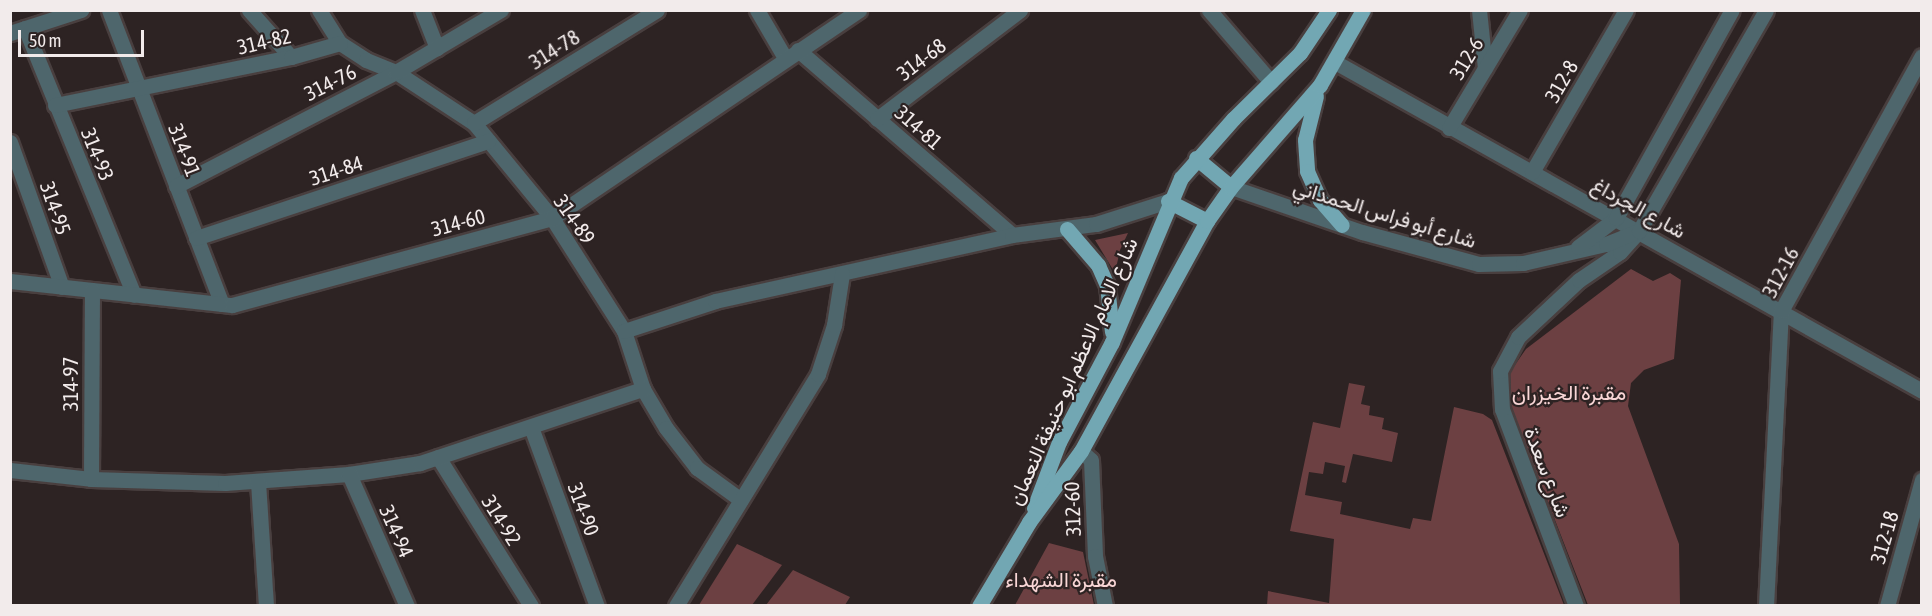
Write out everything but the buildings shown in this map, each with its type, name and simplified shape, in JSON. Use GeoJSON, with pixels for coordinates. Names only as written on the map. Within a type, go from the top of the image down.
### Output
{"type":"FeatureCollection","features":[{"type":"Feature","properties":{"kind":"main road","name":"شارع الامام الاعظم ابو حنيفة النعمان"},"geometry":{"type":"LineString","coordinates":[[1028,524],[1059,442],[1112,342],[1168,201],[1196,158],[1314,36],[1329,10]]}},
{"type":"Feature","properties":{"kind":"main road","name":"شارع الامام الاعظم ابو حنيفة النعمان"},"geometry":{"type":"LineString","coordinates":[[1028,524],[1081,451],[1207,221],[1231,187],[1320,85],[1363,10]]}},
{"type":"Feature","properties":{"kind":"main road"},"geometry":{"type":"LineString","coordinates":[[1320,85],[1305,140],[1307,171],[1320,200],[1342,225]]}},
{"type":"Feature","properties":{"kind":"main road"},"geometry":{"type":"LineString","coordinates":[[1196,158],[1231,187]]}},
{"type":"Feature","properties":{"kind":"main road"},"geometry":{"type":"LineString","coordinates":[[1168,201],[1207,221]]}},
{"type":"Feature","properties":{"kind":"main road"},"geometry":{"type":"LineString","coordinates":[[1067,229],[1098,265],[1107,285],[1112,342]]}},
{"type":"Feature","properties":{"kind":"main road"},"geometry":{"type":"LineString","coordinates":[[979,606],[1028,524]]}},
{"type":"Feature","properties":{"kind":"street"},"geometry":{"type":"LineString","coordinates":[[18,30],[81,10]]}},
{"type":"Feature","properties":{"kind":"street","name":"314-91"},"geometry":{"type":"LineString","coordinates":[[108,10],[222,304]]}},
{"type":"Feature","properties":{"kind":"street"},"geometry":{"type":"LineString","coordinates":[[249,10],[291,57]]}},
{"type":"Feature","properties":{"kind":"street","name":"314-89"},"geometry":{"type":"LineString","coordinates":[[319,10],[340,43],[366,60],[396,72],[474,123],[552,218],[624,332],[643,389],[666,428],[697,468],[741,500]]}},
{"type":"Feature","properties":{"kind":"street"},"geometry":{"type":"LineString","coordinates":[[422,10],[437,48]]}},
{"type":"Feature","properties":{"kind":"street","name":"314-76"},"geometry":{"type":"LineString","coordinates":[[176,186],[396,72],[501,10]]}},
{"type":"Feature","properties":{"kind":"street","name":"314-78"},"geometry":{"type":"LineString","coordinates":[[474,123],[657,10]]}},
{"type":"Feature","properties":{"kind":"street","name":"314-81"},"geometry":{"type":"LineString","coordinates":[[757,10],[791,54],[877,119],[1012,235]]}},
{"type":"Feature","properties":{"kind":"street","name":"314-60"},"geometry":{"type":"LineString","coordinates":[[10,281],[232,305],[552,218],[859,10]]}},
{"type":"Feature","properties":{"kind":"street","name":"314-68"},"geometry":{"type":"LineString","coordinates":[[877,119],[1020,10]]}},
{"type":"Feature","properties":{"kind":"street"},"geometry":{"type":"LineString","coordinates":[[1209,10],[1271,82]]}},
{"type":"Feature","properties":{"kind":"street"},"geometry":{"type":"LineString","coordinates":[[1479,10],[1485,68]]}},
{"type":"Feature","properties":{"kind":"street","name":"312-6"},"geometry":{"type":"LineString","coordinates":[[1449,128],[1520,10]]}},
{"type":"Feature","properties":{"kind":"street","name":"312-8"},"geometry":{"type":"LineString","coordinates":[[1532,172],[1626,10]]}},
{"type":"Feature","properties":{"kind":"street","name":"شارع أبو فراس الحمداني"},"geometry":{"type":"LineString","coordinates":[[1565,255],[1616,218],[1732,10]]}},
{"type":"Feature","properties":{"kind":"street"},"geometry":{"type":"LineString","coordinates":[[1639,231],[1766,10]]}},
{"type":"Feature","properties":{"kind":"street","name":"314-93"},"geometry":{"type":"LineString","coordinates":[[18,30],[56,105],[134,295]]}},
{"type":"Feature","properties":{"kind":"street","name":"314-82"},"geometry":{"type":"LineString","coordinates":[[56,105],[291,57],[340,43]]}},
{"type":"Feature","properties":{"kind":"street","name":"312-16"},"geometry":{"type":"LineString","coordinates":[[1766,606],[1781,311],[1922,56]]}},
{"type":"Feature","properties":{"kind":"street","name":"شارع الجرداغ"},"geometry":{"type":"LineString","coordinates":[[1335,62],[1449,128],[1616,218],[1922,391]]}},
{"type":"Feature","properties":{"kind":"street","name":"314-84"},"geometry":{"type":"LineString","coordinates":[[196,238],[488,141]]}},
{"type":"Feature","properties":{"kind":"street","name":"314-95"},"geometry":{"type":"LineString","coordinates":[[10,142],[62,287]]}},
{"type":"Feature","properties":{"kind":"street","name":"شارع أبو فراس الحمداني"},"geometry":{"type":"LineString","coordinates":[[1231,187],[1342,225],[1479,264],[1523,263],[1565,255],[1639,231]]}},
{"type":"Feature","properties":{"kind":"street"},"geometry":{"type":"LineString","coordinates":[[624,332],[715,301],[1012,235],[1067,229],[1128,216],[1168,201]]}},
{"type":"Feature","properties":{"kind":"street","name":"شارع سعدة"},"geometry":{"type":"LineString","coordinates":[[1576,606],[1502,410],[1500,371],[1518,338],[1556,299],[1620,252],[1639,231]]}},
{"type":"Feature","properties":{"kind":"street"},"geometry":{"type":"LineString","coordinates":[[676,606],[818,374],[834,325],[842,274]]}},
{"type":"Feature","properties":{"kind":"street","name":"314-97"},"geometry":{"type":"LineString","coordinates":[[91,479],[92,290]]}},
{"type":"Feature","properties":{"kind":"street"},"geometry":{"type":"LineString","coordinates":[[10,470],[91,479],[258,482],[349,474],[438,457],[643,389]]}},
{"type":"Feature","properties":{"kind":"street","name":"314-90"},"geometry":{"type":"LineString","coordinates":[[531,427],[597,606]]}},
{"type":"Feature","properties":{"kind":"street","name":"312-60"},"geometry":{"type":"LineString","coordinates":[[1081,451],[1090,460],[1095,556],[1105,606]]}},
{"type":"Feature","properties":{"kind":"street","name":"314-92"},"geometry":{"type":"LineString","coordinates":[[438,457],[531,606]]}},
{"type":"Feature","properties":{"kind":"street","name":"314-94"},"geometry":{"type":"LineString","coordinates":[[349,474],[406,606]]}},
{"type":"Feature","properties":{"kind":"street","name":"312-18"},"geometry":{"type":"LineString","coordinates":[[1887,606],[1922,480]]}},
{"type":"Feature","properties":{"kind":"street"},"geometry":{"type":"LineString","coordinates":[[258,482],[266,606]]}},
{"type":"Feature","properties":{"kind":"green space"},"geometry":{"type":"Polygon","coordinates":[[[1128,233],[1120,250],[1115,273],[1095,240],[1128,233]]]}},
{"type":"Feature","properties":{"kind":"green space","name":"مقبرة الخيزران"},"geometry":{"type":"Polygon","coordinates":[[[1631,269],[1653,281],[1670,273],[1681,280],[1674,359],[1644,370],[1631,383],[1628,406],[1679,544],[1680,605],[1588,605],[1511,407],[1510,372],[1526,349],[1631,269]]]}},
{"type":"Feature","properties":{"kind":"green space","name":"مقبرة الخيزران"},"geometry":{"type":"Polygon","coordinates":[[[1349,383],[1365,386],[1361,404],[1370,406],[1369,415],[1384,418],[1382,429],[1398,433],[1392,462],[1353,454],[1346,483],[1342,482],[1345,466],[1325,462],[1323,474],[1309,472],[1305,495],[1342,502],[1340,514],[1410,529],[1413,518],[1431,521],[1454,407],[1483,414],[1492,420],[1564,605],[1267,605],[1268,591],[1329,603],[1334,539],[1290,531],[1313,422],[1340,428],[1349,383]]]}},
{"type":"Feature","properties":{"kind":"green space","name":"مقبرة الشهداء"},"geometry":{"type":"Polygon","coordinates":[[[1049,543],[1083,552],[1094,605],[1015,605],[1049,543]]]}},
{"type":"Feature","properties":{"kind":"green space"},"geometry":{"type":"Polygon","coordinates":[[[737,544],[782,565],[752,605],[699,605],[737,544]]]}},
{"type":"Feature","properties":{"kind":"green space"},"geometry":{"type":"Polygon","coordinates":[[[793,570],[850,597],[845,605],[766,605],[793,570]]]}}]}
